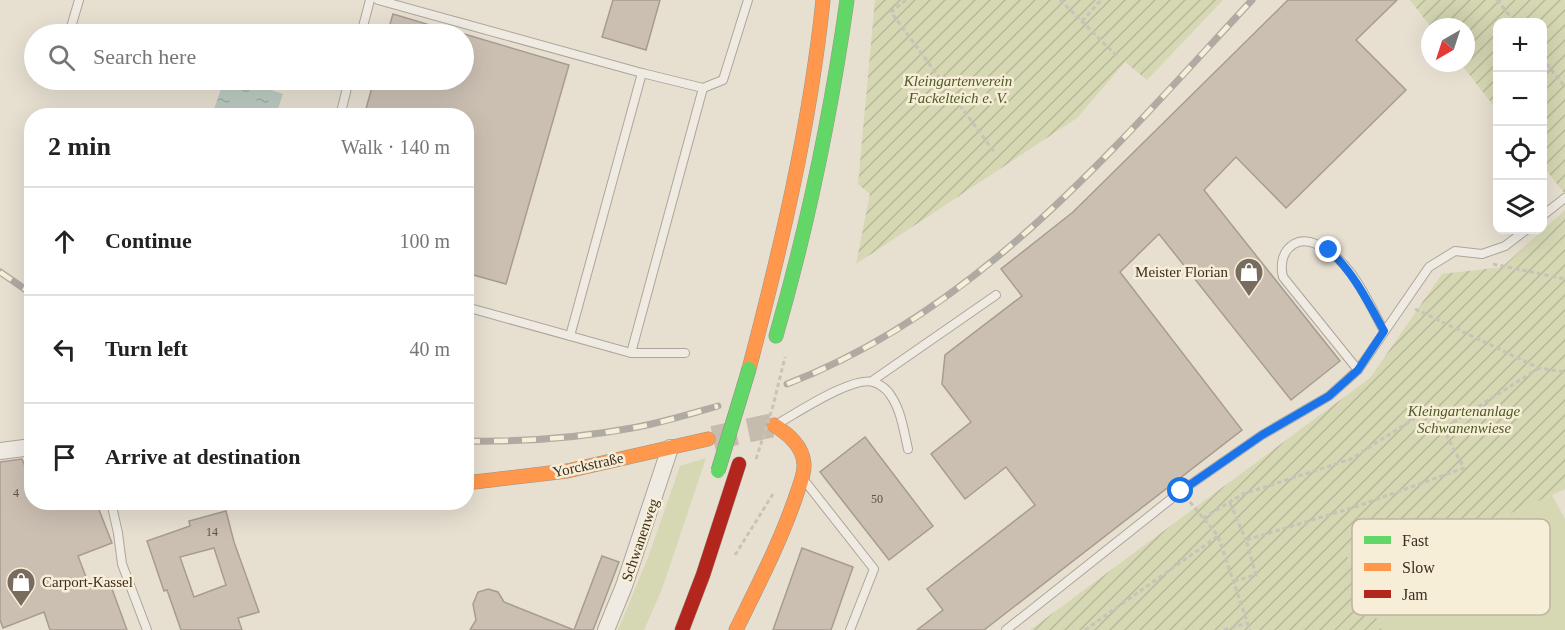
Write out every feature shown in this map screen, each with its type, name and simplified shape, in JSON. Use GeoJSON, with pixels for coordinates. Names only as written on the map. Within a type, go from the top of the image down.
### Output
{"type":"FeatureCollection","features":[{"type":"Feature","properties":{"kind":"main road"},"geometry":{"type":"LineString","coordinates":[[716,477],[749,369],[781,249],[804,130],[823,0]]}},
{"type":"Feature","properties":{"kind":"main road"},"geometry":{"type":"LineString","coordinates":[[772,351],[792,283],[813,188],[839,60],[847,0]]}},
{"type":"Feature","properties":{"kind":"main road"},"geometry":{"type":"LineString","coordinates":[[736,630],[790,516],[802,477],[804,464],[800,450],[788,434],[774,425]]}},
{"type":"Feature","properties":{"kind":"main road","name":"Yorckstraße"},"geometry":{"type":"LineString","coordinates":[[474,482],[567,471],[708,439]]}},
{"type":"Feature","properties":{"kind":"main road"},"geometry":{"type":"LineString","coordinates":[[682,630],[703,575],[740,459]]}},
{"type":"Feature","properties":{"kind":"street"},"geometry":{"type":"LineString","coordinates":[[0,451],[24,448]]}},
{"type":"Feature","properties":{"kind":"street","name":"Schwanenweg"},"geometry":{"type":"LineString","coordinates":[[606,630],[628,576],[670,448]]}},
{"type":"Feature","properties":{"kind":"lane"},"geometry":{"type":"LineString","coordinates":[[72,24],[79,0]]}},
{"type":"Feature","properties":{"kind":"lane"},"geometry":{"type":"LineString","coordinates":[[364,24],[370,0]]}},
{"type":"Feature","properties":{"kind":"lane"},"geometry":{"type":"LineString","coordinates":[[378,0],[465,24]]}},
{"type":"Feature","properties":{"kind":"lane"},"geometry":{"type":"LineString","coordinates":[[474,27],[703,88],[723,80],[748,0]]}},
{"type":"Feature","properties":{"kind":"lane"},"geometry":{"type":"LineString","coordinates":[[570,336],[642,73]]}},
{"type":"Feature","properties":{"kind":"lane"},"geometry":{"type":"LineString","coordinates":[[631,353],[703,88]]}},
{"type":"Feature","properties":{"kind":"lane"},"geometry":{"type":"LineString","coordinates":[[342,108],[346,90]]}},
{"type":"Feature","properties":{"kind":"lane"},"geometry":{"type":"LineString","coordinates":[[1547,212],[1565,198]]}},
{"type":"Feature","properties":{"kind":"lane"},"geometry":{"type":"LineString","coordinates":[[1006,630],[1181,491],[1262,435],[1329,396],[1358,370],[1429,267],[1455,251],[1482,254],[1504,246],[1520,234]]}},
{"type":"Feature","properties":{"kind":"lane"},"geometry":{"type":"LineString","coordinates":[[1358,370],[1283,277],[1282,258],[1289,247],[1298,242],[1311,242],[1329,250],[1342,262],[1358,284],[1384,331]]}},
{"type":"Feature","properties":{"kind":"lane"},"geometry":{"type":"LineString","coordinates":[[774,425],[845,386],[872,381],[996,295]]}},
{"type":"Feature","properties":{"kind":"lane"},"geometry":{"type":"LineString","coordinates":[[474,309],[631,353],[685,353]]}},
{"type":"Feature","properties":{"kind":"lane"},"geometry":{"type":"LineString","coordinates":[[872,381],[881,385],[891,396],[908,449]]}},
{"type":"Feature","properties":{"kind":"lane"},"geometry":{"type":"LineString","coordinates":[[802,477],[874,569],[850,630]]}},
{"type":"Feature","properties":{"kind":"lane"},"geometry":{"type":"LineString","coordinates":[[113,510],[122,564],[147,630]]}},
{"type":"Feature","properties":{"kind":"path"},"geometry":{"type":"LineString","coordinates":[[906,0],[891,12],[995,153]]}},
{"type":"Feature","properties":{"kind":"path"},"geometry":{"type":"LineString","coordinates":[[1060,0],[1118,57]]}},
{"type":"Feature","properties":{"kind":"path"},"geometry":{"type":"LineString","coordinates":[[1082,21],[1101,0]]}},
{"type":"Feature","properties":{"kind":"path"},"geometry":{"type":"LineString","coordinates":[[1497,0],[1512,18]]}},
{"type":"Feature","properties":{"kind":"path"},"geometry":{"type":"LineString","coordinates":[[1547,64],[1565,87]]}},
{"type":"Feature","properties":{"kind":"path"},"geometry":{"type":"LineString","coordinates":[[1482,254],[1494,264],[1565,279]]}},
{"type":"Feature","properties":{"kind":"path"},"geometry":{"type":"LineString","coordinates":[[1403,303],[1539,368],[1565,372]]}},
{"type":"Feature","properties":{"kind":"path"},"geometry":{"type":"LineString","coordinates":[[756,459],[773,406],[785,357]]}},
{"type":"Feature","properties":{"kind":"path"},"geometry":{"type":"LineString","coordinates":[[1203,518],[1243,494],[1351,459],[1426,411],[1438,432],[1539,368]]}},
{"type":"Feature","properties":{"kind":"path"},"geometry":{"type":"LineString","coordinates":[[1246,540],[1358,506],[1464,468],[1443,429]]}},
{"type":"Feature","properties":{"kind":"path"},"geometry":{"type":"LineString","coordinates":[[729,563],[777,488]]}},
{"type":"Feature","properties":{"kind":"path"},"geometry":{"type":"LineString","coordinates":[[1181,491],[1218,536],[1250,630]]}},
{"type":"Feature","properties":{"kind":"path"},"geometry":{"type":"LineString","coordinates":[[1230,502],[1246,540],[1256,575],[1234,581]]}},
{"type":"Feature","properties":{"kind":"path"},"geometry":{"type":"LineString","coordinates":[[1085,630],[1218,536]]}},
{"type":"Feature","properties":{"kind":"path"},"geometry":{"type":"LineString","coordinates":[[1224,630],[1247,623]]}},
{"type":"Feature","properties":{"kind":"green space","name":"Kleingartenverein Fackelteich e. V."},"geometry":{"type":"Polygon","coordinates":[[[875,0],[1223,0],[1147,80],[1125,62],[1077,118],[856,264],[870,194],[858,184],[875,0]]]}},
{"type":"Feature","properties":{"kind":"green space"},"geometry":{"type":"Polygon","coordinates":[[[1410,0],[1565,0],[1565,194],[1547,171],[1547,18],[1493,18],[1493,105],[1467,72],[1475,72],[1475,18],[1424,18],[1410,0]]]}},
{"type":"Feature","properties":{"kind":"green space","name":"Kleingartenanlage Schwanenwiese"},"geometry":{"type":"Polygon","coordinates":[[[1565,210],[1565,489],[1507,515],[1488,519],[1352,519],[1352,547],[1344,549],[1352,566],[1352,615],[1375,615],[1382,630],[1030,630],[1370,378],[1442,274],[1502,267],[1538,234],[1547,234],[1547,226],[1565,210]]]}},
{"type":"Feature","properties":{"kind":"green space"},"geometry":{"type":"Polygon","coordinates":[[[706,458],[662,589],[644,630],[618,630],[648,558],[680,466],[706,458]]]}},
{"type":"Feature","properties":{"kind":"green space"},"geometry":{"type":"Polygon","coordinates":[[[1552,495],[1565,519],[1565,630],[1382,630],[1375,615],[1550,615],[1550,519],[1488,519],[1507,515],[1552,495]]]}},
{"type":"Feature","properties":{"kind":"green space"},"geometry":{"type":"Polygon","coordinates":[[[1352,547],[1352,566],[1344,549],[1352,547]]]}},
{"type":"Feature","properties":{"kind":"water"},"geometry":{"type":"Polygon","coordinates":[[[221,90],[271,90],[283,94],[278,108],[214,108],[221,90]]]}},
{"type":"Feature","properties":{"kind":"building"},"geometry":{"type":"Polygon","coordinates":[[[613,0],[660,0],[646,50],[602,37],[613,0]]]}},
{"type":"Feature","properties":{"kind":"building"},"geometry":{"type":"Polygon","coordinates":[[[1288,0],[1397,0],[1356,40],[1406,90],[1286,208],[1236,157],[1204,190],[1340,361],[1291,400],[1159,234],[1120,272],[1242,430],[984,630],[917,630],[943,610],[927,589],[1035,505],[1006,467],[965,499],[931,454],[971,422],[942,384],[945,355],[1022,296],[1001,269],[1073,212],[1288,0]]]}},
{"type":"Feature","properties":{"kind":"building"},"geometry":{"type":"Polygon","coordinates":[[[393,14],[427,24],[390,24],[393,14]]]}},
{"type":"Feature","properties":{"kind":"building"},"geometry":{"type":"Polygon","coordinates":[[[474,37],[569,65],[506,284],[474,275],[474,108],[366,108],[371,90],[474,90],[474,37]]]}},
{"type":"Feature","properties":{"kind":"building"},"geometry":{"type":"Polygon","coordinates":[[[865,437],[933,526],[889,560],[820,472],[865,437]]]}},
{"type":"Feature","properties":{"kind":"building"},"geometry":{"type":"Polygon","coordinates":[[[22,459],[24,464],[24,510],[99,510],[112,543],[78,556],[89,585],[108,578],[127,630],[50,630],[44,612],[3,628],[0,620],[0,462],[22,459]]]}},
{"type":"Feature","properties":{"kind":"building"},"geometry":{"type":"Polygon","coordinates":[[[226,511],[234,542],[259,612],[238,618],[242,630],[181,630],[167,590],[164,591],[147,541],[190,526],[189,521],[226,511]],[[214,548],[180,557],[194,597],[226,585],[214,548]]]}},
{"type":"Feature","properties":{"kind":"building"},"geometry":{"type":"Polygon","coordinates":[[[802,548],[853,567],[831,630],[773,630],[802,548]]]}},
{"type":"Feature","properties":{"kind":"building"},"geometry":{"type":"Polygon","coordinates":[[[602,556],[619,562],[593,630],[574,630],[602,556]]]}},
{"type":"Feature","properties":{"kind":"building"},"geometry":{"type":"Polygon","coordinates":[[[488,589],[498,592],[504,602],[574,630],[470,630],[476,620],[473,604],[478,592],[488,589]]]}},
{"type":"Feature","properties":{"kind":"tunnel"},"geometry":{"type":"LineString","coordinates":[[713,438],[774,425]]}},
{"type":"Feature","properties":{"kind":"railway"},"geometry":{"type":"LineString","coordinates":[[787,384],[857,352],[922,313],[983,269],[1096,167],[1252,0]]}},
{"type":"Feature","properties":{"kind":"railway"},"geometry":{"type":"LineString","coordinates":[[0,272],[24,288]]}},
{"type":"Feature","properties":{"kind":"railway"},"geometry":{"type":"LineString","coordinates":[[474,441],[571,437],[654,424],[718,406]]}},
{"type":"Feature","properties":{"kind":"traffic: fast"},"geometry":{"type":"LineString","coordinates":[[776,336],[818,169],[847,0]]}},
{"type":"Feature","properties":{"kind":"traffic: fast"},"geometry":{"type":"LineString","coordinates":[[718,471],[749,369]]}},
{"type":"Feature","properties":{"kind":"traffic: slow"},"geometry":{"type":"LineString","coordinates":[[749,369],[793,186],[810,94],[823,0]]}},
{"type":"Feature","properties":{"kind":"traffic: slow"},"geometry":{"type":"LineString","coordinates":[[736,630],[782,533],[803,473],[803,458],[798,446],[774,425]]}},
{"type":"Feature","properties":{"kind":"traffic: slow"},"geometry":{"type":"LineString","coordinates":[[474,482],[567,471],[708,439]]}},
{"type":"Feature","properties":{"kind":"traffic: jam"},"geometry":{"type":"LineString","coordinates":[[682,630],[703,575],[739,464]]}},
{"type":"Feature","properties":{"kind":"place","name":"Meister Florian"},"geometry":{"type":"Point","coordinates":[1249,298]}},
{"type":"Feature","properties":{"kind":"place","name":"Carport-Kassel"},"geometry":{"type":"Point","coordinates":[21,608]}},
{"type":"Feature","properties":{"kind":"route"},"geometry":{"type":"LineString","coordinates":[[1181,491],[1262,435],[1329,396],[1358,370],[1384,331],[1358,284],[1342,262],[1329,250]]}}]}
